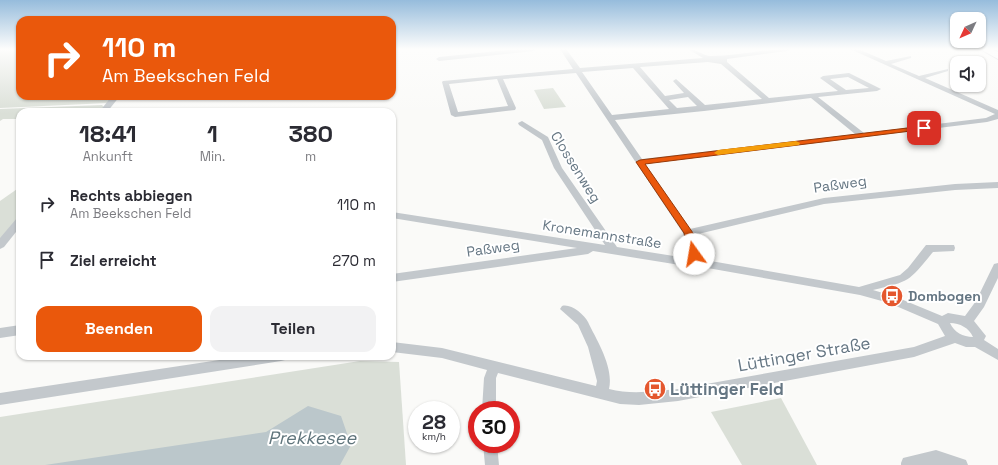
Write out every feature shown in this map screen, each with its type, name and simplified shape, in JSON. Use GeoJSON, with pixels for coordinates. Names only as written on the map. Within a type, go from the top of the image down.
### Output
{"type":"FeatureCollection","features":[{"type":"Feature","properties":{"kind":"street"},"geometry":{"type":"LineString","coordinates":[[579,71],[609,118],[688,233],[694,254],[697,258],[709,265],[860,290],[892,300],[943,321]]}},
{"type":"Feature","properties":{"kind":"street"},"geometry":{"type":"LineString","coordinates":[[499,77],[512,108],[506,110],[455,115],[446,82],[499,77],[582,71]]}},
{"type":"Feature","properties":{"kind":"street"},"geometry":{"type":"LineString","coordinates":[[639,71],[676,112]]}},
{"type":"Feature","properties":{"kind":"street"},"geometry":{"type":"LineString","coordinates":[[735,71],[768,101]]}},
{"type":"Feature","properties":{"kind":"street"},"geometry":{"type":"LineString","coordinates":[[903,71],[998,113]]}},
{"type":"Feature","properties":{"kind":"street"},"geometry":{"type":"LineString","coordinates":[[919,78],[944,71]]}},
{"type":"Feature","properties":{"kind":"street"},"geometry":{"type":"LineString","coordinates":[[609,118],[704,109],[877,89],[849,75],[823,78],[844,92]]}},
{"type":"Feature","properties":{"kind":"street"},"geometry":{"type":"LineString","coordinates":[[676,81],[704,109]]}},
{"type":"Feature","properties":{"kind":"street"},"geometry":{"type":"LineString","coordinates":[[664,98],[690,95]]}},
{"type":"Feature","properties":{"kind":"street"},"geometry":{"type":"LineString","coordinates":[[812,96],[862,135]]}},
{"type":"Feature","properties":{"kind":"street"},"geometry":{"type":"LineString","coordinates":[[106,108],[113,100]]}},
{"type":"Feature","properties":{"kind":"street"},"geometry":{"type":"LineString","coordinates":[[640,162],[987,120],[998,116]]}},
{"type":"Feature","properties":{"kind":"street","name":"Clossenweg"},"geometry":{"type":"LineString","coordinates":[[522,123],[545,139],[558,168],[614,251]]}},
{"type":"Feature","properties":{"kind":"street","name":"Paßweg"},"geometry":{"type":"LineString","coordinates":[[688,233],[824,200],[954,187],[998,185]]}},
{"type":"Feature","properties":{"kind":"street","name":"Kronemannstraße"},"geometry":{"type":"LineString","coordinates":[[396,216],[680,261],[697,258]]}},
{"type":"Feature","properties":{"kind":"street"},"geometry":{"type":"LineString","coordinates":[[0,245],[16,225]]}},
{"type":"Feature","properties":{"kind":"street"},"geometry":{"type":"LineString","coordinates":[[860,290],[869,286],[901,279],[907,275],[930,248],[950,248]]}},
{"type":"Feature","properties":{"kind":"street","name":"Paßweg"},"geometry":{"type":"LineString","coordinates":[[396,277],[598,249]]}},
{"type":"Feature","properties":{"kind":"street"},"geometry":{"type":"LineString","coordinates":[[968,322],[980,304],[998,267]]}},
{"type":"Feature","properties":{"kind":"street"},"geometry":{"type":"LineString","coordinates":[[566,310],[582,322],[594,347],[604,381],[601,394]]}},
{"type":"Feature","properties":{"kind":"street"},"geometry":{"type":"LineString","coordinates":[[943,321],[948,318],[957,318],[968,322],[975,328],[980,336],[978,342]]}},
{"type":"Feature","properties":{"kind":"street"},"geometry":{"type":"LineString","coordinates":[[943,321],[945,329],[955,338],[971,343],[978,342],[998,355]]}},
{"type":"Feature","properties":{"kind":"street"},"geometry":{"type":"LineString","coordinates":[[0,333],[16,331]]}},
{"type":"Feature","properties":{"kind":"street","name":"Lüttinger Straße"},"geometry":{"type":"LineString","coordinates":[[396,347],[442,353],[601,394],[639,399],[678,395],[914,352],[955,338]]}},
{"type":"Feature","properties":{"kind":"street"},"geometry":{"type":"LineString","coordinates":[[0,399],[255,360]]}},
{"type":"Feature","properties":{"kind":"street"},"geometry":{"type":"LineString","coordinates":[[489,401],[490,378],[494,367]]}},
{"type":"Feature","properties":{"kind":"street"},"geometry":{"type":"LineString","coordinates":[[491,453],[492,465]]}},
{"type":"Feature","properties":{"kind":"street"},"geometry":{"type":"LineString","coordinates":[[908,463],[936,457],[962,465]]}},
{"type":"Feature","properties":{"kind":"shaded area"},"geometry":{"type":"Polygon","coordinates":[[[0,71],[16,71],[16,100],[110,100],[108,103],[0,108],[0,71]]]}},
{"type":"Feature","properties":{"kind":"shaded area"},"geometry":{"type":"Polygon","coordinates":[[[553,88],[566,107],[544,109],[534,90],[553,88]]]}},
{"type":"Feature","properties":{"kind":"shaded area"},"geometry":{"type":"Polygon","coordinates":[[[102,105],[104,107],[103,108],[26,108],[102,105]]]}},
{"type":"Feature","properties":{"kind":"shaded area"},"geometry":{"type":"Polygon","coordinates":[[[16,108],[16,119],[3,119],[0,121],[0,109],[16,108]]]}},
{"type":"Feature","properties":{"kind":"shaded area"},"geometry":{"type":"Polygon","coordinates":[[[16,190],[16,222],[0,241],[0,201],[16,190]]]}},
{"type":"Feature","properties":{"kind":"shaded area"},"geometry":{"type":"Polygon","coordinates":[[[360,361],[399,362],[406,465],[0,465],[0,417],[360,361]]]}},
{"type":"Feature","properties":{"kind":"shaded area"},"geometry":{"type":"Polygon","coordinates":[[[781,398],[817,465],[742,465],[711,412],[781,398]]]}},
{"type":"Feature","properties":{"kind":"water","name":"Prekkesee"},"geometry":{"type":"Polygon","coordinates":[[[308,406],[341,416],[351,445],[340,465],[45,465],[266,432],[308,406]]]}},
{"type":"Feature","properties":{"kind":"slow traffic"},"geometry":{"type":"LineString","coordinates":[[718,153],[796,143]]}},
{"type":"Feature","properties":{"kind":"place","name":"Dombogen"},"geometry":{"type":"Point","coordinates":[892,296]}},
{"type":"Feature","properties":{"kind":"place","name":"Lüttinger Feld"},"geometry":{"type":"Point","coordinates":[655,389]}},
{"type":"Feature","properties":{"kind":"route"},"geometry":{"type":"LineString","coordinates":[[694,254],[688,233],[640,162],[924,128]]}}]}
